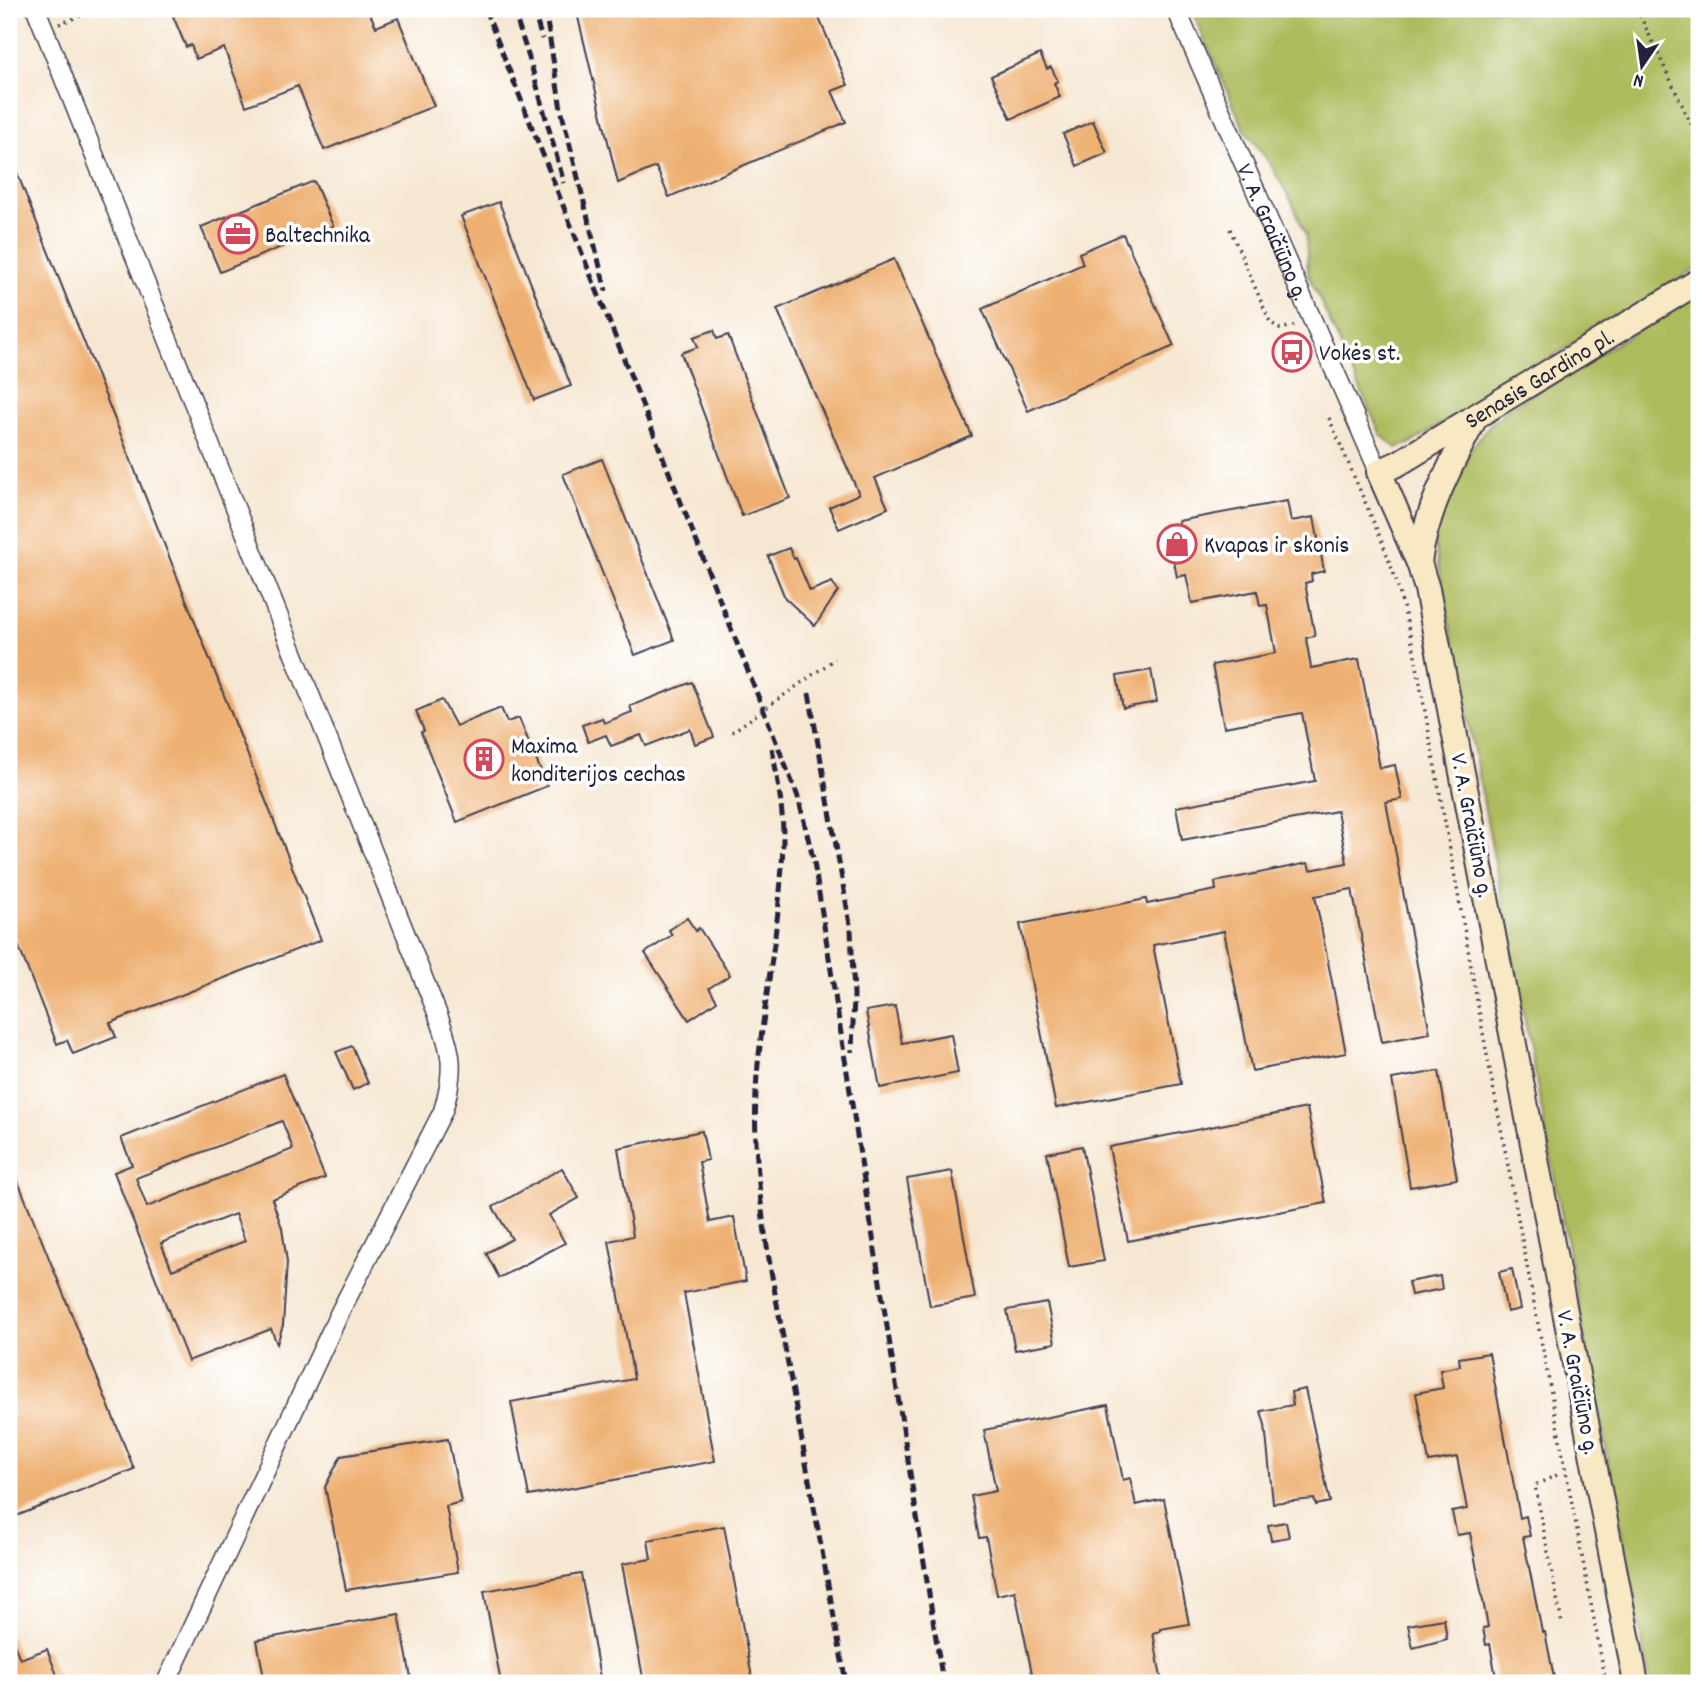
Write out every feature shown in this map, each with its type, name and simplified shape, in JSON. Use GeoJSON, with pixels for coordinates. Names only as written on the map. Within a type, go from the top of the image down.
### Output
{"type":"FeatureCollection","features":[{"type":"Feature","properties":{"kind":"main road","name":"Senasis Gardino pl."},"geometry":{"type":"LineString","coordinates":[[1379,471],[1399,463],[1699,281]]}},
{"type":"Feature","properties":{"kind":"main road"},"geometry":{"type":"LineString","coordinates":[[1419,563],[1423,532],[1455,456],[1476,416]]}},
{"type":"Feature","properties":{"kind":"main road","name":"V. A. Graičiūno g."},"geometry":{"type":"LineString","coordinates":[[1379,471],[1419,563],[1427,589],[1636,1683]]}},
{"type":"Feature","properties":{"kind":"street"},"geometry":{"type":"LineString","coordinates":[[36,9],[427,988],[452,1060],[452,1076],[443,1111],[340,1312],[166,1683]]}},
{"type":"Feature","properties":{"kind":"street","name":"V. A. Graičiūno g."},"geometry":{"type":"LineString","coordinates":[[1176,9],[1379,471]]}},
{"type":"Feature","properties":{"kind":"path"},"geometry":{"type":"LineString","coordinates":[[45,30],[98,9]]}},
{"type":"Feature","properties":{"kind":"path"},"geometry":{"type":"LineString","coordinates":[[1061,9],[1065,19]]}},
{"type":"Feature","properties":{"kind":"path"},"geometry":{"type":"LineString","coordinates":[[1637,9],[1699,141]]}},
{"type":"Feature","properties":{"kind":"path"},"geometry":{"type":"LineString","coordinates":[[1230,229],[1270,322],[1280,329],[1312,321]]}},
{"type":"Feature","properties":{"kind":"path"},"geometry":{"type":"LineString","coordinates":[[1329,418],[1388,557],[1414,650],[1490,1071],[1606,1683]]}},
{"type":"Feature","properties":{"kind":"path"},"geometry":{"type":"LineString","coordinates":[[732,733],[835,659]]}},
{"type":"Feature","properties":{"kind":"path"},"geometry":{"type":"LineString","coordinates":[[1557,1475],[1535,1485],[1562,1624]]}},
{"type":"Feature","properties":{"kind":"green space"},"geometry":{"type":"Polygon","coordinates":[[[1191,9],[1699,9],[1699,267],[1409,444],[1396,448],[1381,435],[1308,274],[1306,236],[1293,204],[1269,162],[1244,129],[1191,9]]]}},
{"type":"Feature","properties":{"kind":"green space"},"geometry":{"type":"Polygon","coordinates":[[[1699,294],[1699,1683],[1650,1683],[1434,540],[1447,498],[1461,468],[1484,431],[1504,411],[1699,294]]]}},
{"type":"Feature","properties":{"kind":"building"},"geometry":{"type":"Polygon","coordinates":[[[170,9],[368,9],[376,27],[398,18],[434,106],[324,150],[298,86],[246,106],[224,48],[196,59],[191,45],[186,47],[170,9]]]}},
{"type":"Feature","properties":{"kind":"building"},"geometry":{"type":"Polygon","coordinates":[[[576,9],[815,9],[848,85],[832,91],[846,122],[669,197],[656,167],[618,183],[576,9]]]}},
{"type":"Feature","properties":{"kind":"building"},"geometry":{"type":"Polygon","coordinates":[[[1040,54],[1047,69],[1051,67],[1058,81],[1054,83],[1060,97],[1011,119],[991,76],[1040,54]]]}},
{"type":"Feature","properties":{"kind":"building"},"geometry":{"type":"Polygon","coordinates":[[[1093,121],[1107,153],[1077,166],[1063,134],[1093,121]]]}},
{"type":"Feature","properties":{"kind":"building"},"geometry":{"type":"Polygon","coordinates":[[[10,155],[321,940],[110,1023],[116,1037],[73,1054],[67,1040],[57,1044],[9,922],[10,155]]]}},
{"type":"Feature","properties":{"kind":"building"},"geometry":{"type":"Polygon","coordinates":[[[314,181],[333,226],[220,272],[201,227],[314,181]]]}},
{"type":"Feature","properties":{"kind":"building"},"geometry":{"type":"Polygon","coordinates":[[[499,202],[571,386],[534,400],[461,216],[499,202]]]}},
{"type":"Feature","properties":{"kind":"building"},"geometry":{"type":"Polygon","coordinates":[[[1123,234],[1174,346],[1028,411],[982,309],[1083,264],[1079,253],[1123,234]]]}},
{"type":"Feature","properties":{"kind":"building"},"geometry":{"type":"Polygon","coordinates":[[[894,259],[972,436],[875,478],[888,508],[839,529],[829,507],[859,494],[777,309],[894,259]]]}},
{"type":"Feature","properties":{"kind":"building"},"geometry":{"type":"Polygon","coordinates":[[[714,330],[717,339],[728,335],[790,498],[742,516],[681,353],[698,347],[694,337],[714,330]]]}},
{"type":"Feature","properties":{"kind":"building"},"geometry":{"type":"Polygon","coordinates":[[[602,459],[674,640],[635,655],[563,474],[602,459]]]}},
{"type":"Feature","properties":{"kind":"building"},"geometry":{"type":"Polygon","coordinates":[[[1287,501],[1291,521],[1314,517],[1324,571],[1311,574],[1312,581],[1305,583],[1315,636],[1306,638],[1311,668],[1359,659],[1380,768],[1395,765],[1402,799],[1386,802],[1430,1033],[1382,1042],[1352,889],[1315,896],[1346,1053],[1252,1071],[1224,931],[1153,945],[1181,1084],[1056,1108],[1020,924],[1146,899],[1147,904],[1216,890],[1215,882],[1308,863],[1310,870],[1347,863],[1337,811],[1182,840],[1176,807],[1315,781],[1302,713],[1224,727],[1212,665],[1276,653],[1267,605],[1260,606],[1257,591],[1192,603],[1186,575],[1177,577],[1167,526],[1179,524],[1178,521],[1287,501]]]}},
{"type":"Feature","properties":{"kind":"building"},"geometry":{"type":"Polygon","coordinates":[[[789,548],[810,591],[832,582],[838,591],[815,626],[785,598],[768,556],[789,548]]]}},
{"type":"Feature","properties":{"kind":"building"},"geometry":{"type":"Polygon","coordinates":[[[1151,670],[1157,702],[1123,708],[1117,676],[1151,670]]]}},
{"type":"Feature","properties":{"kind":"building"},"geometry":{"type":"Polygon","coordinates":[[[692,682],[714,737],[695,744],[690,729],[646,746],[641,735],[611,746],[606,735],[588,742],[582,725],[602,718],[604,723],[632,712],[630,706],[692,682]]]}},
{"type":"Feature","properties":{"kind":"building","name":"Maxima konditerijos cechas"},"geometry":{"type":"Polygon","coordinates":[[[442,700],[456,726],[501,708],[507,722],[519,718],[547,786],[457,822],[421,732],[424,731],[416,711],[442,700]]]}},
{"type":"Feature","properties":{"kind":"building"},"geometry":{"type":"Polygon","coordinates":[[[687,918],[696,931],[699,928],[730,975],[709,988],[717,1001],[689,1020],[645,953],[672,935],[669,930],[687,918]]]}},
{"type":"Feature","properties":{"kind":"building"},"geometry":{"type":"Polygon","coordinates":[[[895,1006],[902,1043],[951,1034],[958,1073],[880,1088],[866,1011],[895,1006]]]}},
{"type":"Feature","properties":{"kind":"building"},"geometry":{"type":"Polygon","coordinates":[[[352,1046],[368,1083],[353,1090],[336,1052],[352,1046]]]}},
{"type":"Feature","properties":{"kind":"building"},"geometry":{"type":"Polygon","coordinates":[[[1439,1071],[1457,1179],[1410,1187],[1392,1079],[1439,1071]]]}},
{"type":"Feature","properties":{"kind":"building"},"geometry":{"type":"Polygon","coordinates":[[[283,1074],[325,1178],[272,1199],[282,1228],[287,1262],[283,1325],[277,1344],[271,1329],[188,1361],[114,1172],[132,1165],[121,1138],[283,1074]],[[282,1121],[136,1178],[147,1207],[293,1149],[282,1121]],[[235,1214],[161,1243],[172,1270],[245,1241],[235,1214]]]}},
{"type":"Feature","properties":{"kind":"building"},"geometry":{"type":"Polygon","coordinates":[[[1307,1108],[1326,1203],[1128,1241],[1109,1147],[1307,1108]]]}},
{"type":"Feature","properties":{"kind":"building"},"geometry":{"type":"Polygon","coordinates":[[[702,1131],[708,1160],[699,1162],[710,1222],[734,1217],[746,1281],[684,1293],[715,1461],[529,1496],[511,1402],[634,1379],[609,1241],[633,1236],[618,1148],[702,1131]]]}},
{"type":"Feature","properties":{"kind":"building"},"geometry":{"type":"Polygon","coordinates":[[[1082,1146],[1104,1261],[1069,1267],[1047,1153],[1082,1146]]]}},
{"type":"Feature","properties":{"kind":"building"},"geometry":{"type":"Polygon","coordinates":[[[9,1159],[134,1469],[9,1519],[9,1159]]]}},
{"type":"Feature","properties":{"kind":"building"},"geometry":{"type":"Polygon","coordinates":[[[562,1168],[579,1198],[549,1215],[565,1243],[499,1278],[486,1253],[512,1239],[493,1207],[562,1168]]]}},
{"type":"Feature","properties":{"kind":"building"},"geometry":{"type":"Polygon","coordinates":[[[952,1171],[975,1298],[930,1306],[907,1179],[952,1171]]]}},
{"type":"Feature","properties":{"kind":"building"},"geometry":{"type":"Polygon","coordinates":[[[1512,1269],[1520,1309],[1507,1312],[1499,1272],[1512,1269]]]}},
{"type":"Feature","properties":{"kind":"building"},"geometry":{"type":"Polygon","coordinates":[[[1440,1276],[1442,1289],[1411,1295],[1408,1282],[1440,1276]]]}},
{"type":"Feature","properties":{"kind":"building"},"geometry":{"type":"Polygon","coordinates":[[[1047,1303],[1055,1343],[1015,1350],[1007,1310],[1047,1303]]]}},
{"type":"Feature","properties":{"kind":"building"},"geometry":{"type":"Polygon","coordinates":[[[1489,1353],[1520,1518],[1526,1516],[1530,1536],[1523,1537],[1555,1683],[1497,1683],[1490,1644],[1486,1645],[1483,1628],[1488,1627],[1470,1533],[1457,1535],[1452,1512],[1467,1509],[1457,1457],[1429,1462],[1416,1393],[1443,1388],[1440,1370],[1460,1366],[1459,1358],[1489,1353]]]}},
{"type":"Feature","properties":{"kind":"building"},"geometry":{"type":"Polygon","coordinates":[[[1305,1389],[1330,1502],[1316,1505],[1314,1499],[1273,1503],[1265,1425],[1261,1411],[1293,1405],[1291,1392],[1305,1389]]]}},
{"type":"Feature","properties":{"kind":"building"},"geometry":{"type":"Polygon","coordinates":[[[1108,1405],[1123,1480],[1130,1478],[1136,1505],[1164,1499],[1189,1624],[1160,1629],[1153,1633],[1162,1683],[1034,1683],[1015,1591],[997,1595],[986,1537],[979,1538],[971,1496],[996,1491],[984,1430],[1108,1405]]]}},
{"type":"Feature","properties":{"kind":"building"},"geometry":{"type":"Polygon","coordinates":[[[448,1439],[461,1502],[446,1506],[458,1572],[346,1590],[325,1487],[341,1456],[448,1439]]]}},
{"type":"Feature","properties":{"kind":"building"},"geometry":{"type":"Polygon","coordinates":[[[1286,1522],[1289,1537],[1271,1540],[1268,1525],[1286,1522]]]}},
{"type":"Feature","properties":{"kind":"building"},"geometry":{"type":"Polygon","coordinates":[[[724,1526],[753,1683],[644,1683],[622,1564],[651,1559],[648,1540],[724,1526]]]}},
{"type":"Feature","properties":{"kind":"building"},"geometry":{"type":"Polygon","coordinates":[[[581,1574],[601,1683],[501,1683],[484,1591],[581,1574]]]}},
{"type":"Feature","properties":{"kind":"building"},"geometry":{"type":"Polygon","coordinates":[[[399,1614],[412,1683],[265,1683],[257,1640],[399,1614]]]}},
{"type":"Feature","properties":{"kind":"building"},"geometry":{"type":"Polygon","coordinates":[[[1444,1619],[1447,1639],[1413,1648],[1408,1625],[1444,1619]]]}},
{"type":"Feature","properties":{"kind":"building"},"geometry":{"type":"Polygon","coordinates":[[[9,1632],[20,1659],[47,1649],[60,1683],[9,1683],[9,1632]]]}},
{"type":"Feature","properties":{"kind":"railway"},"geometry":{"type":"LineString","coordinates":[[485,9],[798,797],[814,862],[943,1683]]}},
{"type":"Feature","properties":{"kind":"railway"},"geometry":{"type":"LineString","coordinates":[[513,9],[564,183]]}},
{"type":"Feature","properties":{"kind":"railway"},"geometry":{"type":"LineString","coordinates":[[533,9],[542,39]]}},
{"type":"Feature","properties":{"kind":"railway"},"geometry":{"type":"LineString","coordinates":[[545,9],[561,109],[606,291]]}},
{"type":"Feature","properties":{"kind":"railway"},"geometry":{"type":"LineString","coordinates":[[809,693],[851,930],[854,995],[852,1052]]}},
{"type":"Feature","properties":{"kind":"railway"},"geometry":{"type":"LineString","coordinates":[[772,748],[781,803],[783,837],[780,897],[757,1075],[758,1173],[771,1271],[846,1683]]}},
{"type":"Feature","properties":{"kind":"place","name":"Baltechnika"},"geometry":{"type":"Point","coordinates":[238,234]}},
{"type":"Feature","properties":{"kind":"place","name":"Vokės st."},"geometry":{"type":"Point","coordinates":[1292,352]}},
{"type":"Feature","properties":{"kind":"place","name":"Kvapas ir skonis"},"geometry":{"type":"Point","coordinates":[1177,544]}},
{"type":"Feature","properties":{"kind":"place","name":"Maxima konditerijos cechas"},"geometry":{"type":"Point","coordinates":[484,759]}}]}
